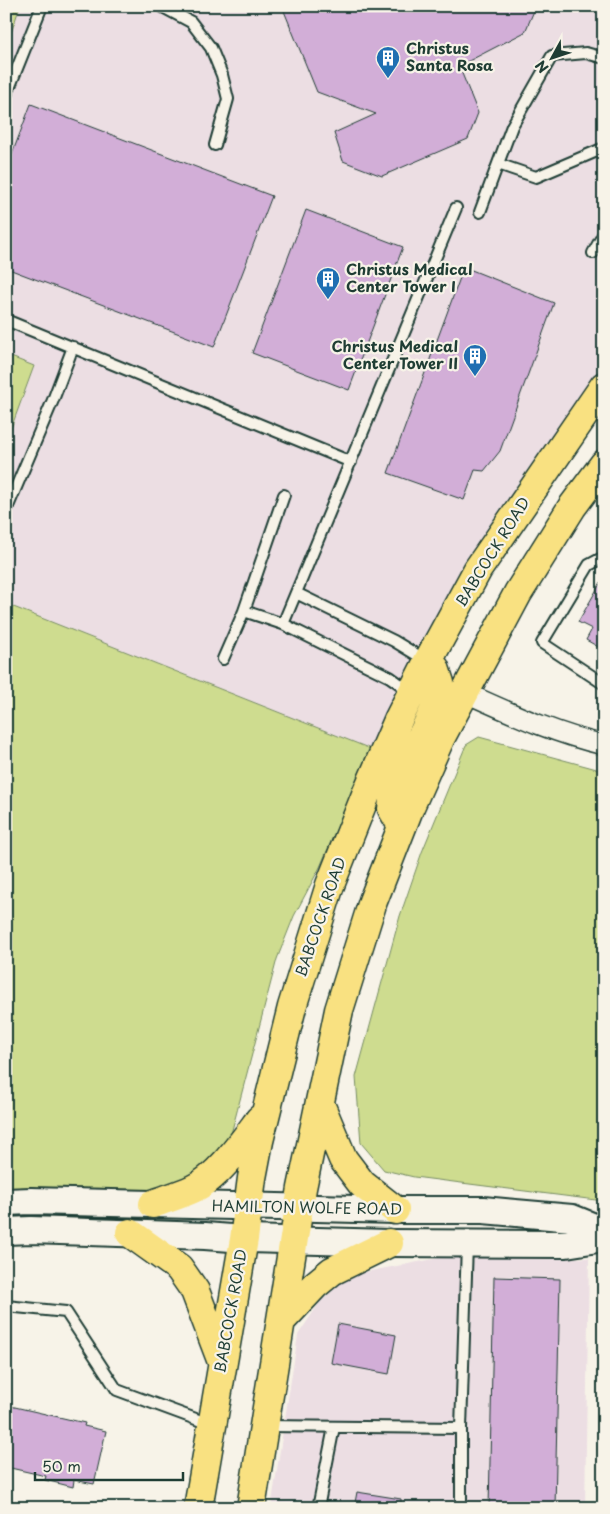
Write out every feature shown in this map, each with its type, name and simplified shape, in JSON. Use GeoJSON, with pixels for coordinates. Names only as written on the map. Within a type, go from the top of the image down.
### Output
{"type":"FeatureCollection","features":[{"type":"Feature","properties":{"kind":"main road","name":"BABCOCK ROAD"},"geometry":{"type":"LineString","coordinates":[[198,1508],[244,1239],[252,1178],[292,1007],[330,885],[367,792],[412,692],[478,569],[604,386]]}},
{"type":"Feature","properties":{"kind":"main road"},"geometry":{"type":"LineString","coordinates":[[251,1508],[298,1208],[339,1010],[373,901],[402,826],[440,739],[518,593],[572,507],[604,464]]}},
{"type":"Feature","properties":{"kind":"main road"},"geometry":{"type":"LineString","coordinates":[[402,826],[392,809],[394,793],[434,711],[440,693],[440,684],[435,668],[428,661]]}},
{"type":"Feature","properties":{"kind":"main road"},"geometry":{"type":"LineString","coordinates":[[320,1104],[343,1159],[362,1184],[396,1210]]}},
{"type":"Feature","properties":{"kind":"main road"},"geometry":{"type":"LineString","coordinates":[[153,1204],[195,1188],[219,1170],[266,1112]]}},
{"type":"Feature","properties":{"kind":"main road"},"geometry":{"type":"LineString","coordinates":[[130,1233],[179,1268],[195,1291],[222,1362]]}},
{"type":"Feature","properties":{"kind":"main road"},"geometry":{"type":"LineString","coordinates":[[281,1320],[315,1284],[332,1271],[390,1244]]}},
{"type":"Feature","properties":{"kind":"street"},"geometry":{"type":"LineString","coordinates":[[466,693],[538,726],[604,745]]}},
{"type":"Feature","properties":{"kind":"street","name":"HAMILTON WOLFE ROAD"},"geometry":{"type":"LineString","coordinates":[[6,1202],[483,1210],[572,1218],[604,1231]]}},
{"type":"Feature","properties":{"kind":"street","name":"HAMILTON WOLFE ROAD"},"geometry":{"type":"LineString","coordinates":[[6,1231],[130,1233],[390,1244],[566,1244],[604,1238]]}},
{"type":"Feature","properties":{"kind":"lane"},"geometry":{"type":"LineString","coordinates":[[6,96],[42,6]]}},
{"type":"Feature","properties":{"kind":"lane"},"geometry":{"type":"LineString","coordinates":[[161,6],[191,22],[211,48],[222,74],[228,99],[215,145]]}},
{"type":"Feature","properties":{"kind":"lane"},"geometry":{"type":"LineString","coordinates":[[480,212],[512,126],[552,56],[586,53],[604,58]]}},
{"type":"Feature","properties":{"kind":"lane"},"geometry":{"type":"LineString","coordinates":[[498,164],[536,177],[604,148]]}},
{"type":"Feature","properties":{"kind":"lane"},"geometry":{"type":"LineString","coordinates":[[283,624],[456,208]]}},
{"type":"Feature","properties":{"kind":"lane"},"geometry":{"type":"LineString","coordinates":[[593,254],[604,232]]}},
{"type":"Feature","properties":{"kind":"lane"},"geometry":{"type":"LineString","coordinates":[[6,320],[351,462]]}},
{"type":"Feature","properties":{"kind":"lane"},"geometry":{"type":"LineString","coordinates":[[6,511],[53,400],[73,347]]}},
{"type":"Feature","properties":{"kind":"lane"},"geometry":{"type":"LineString","coordinates":[[223,659],[244,611],[284,494]]}},
{"type":"Feature","properties":{"kind":"lane"},"geometry":{"type":"LineString","coordinates":[[604,557],[589,565],[542,643],[604,684]]}},
{"type":"Feature","properties":{"kind":"lane"},"geometry":{"type":"LineString","coordinates":[[296,594],[394,641],[428,661]]}},
{"type":"Feature","properties":{"kind":"lane"},"geometry":{"type":"LineString","coordinates":[[244,611],[283,624],[390,677],[412,692]]}},
{"type":"Feature","properties":{"kind":"lane"},"geometry":{"type":"LineString","coordinates":[[461,1508],[461,1428],[467,1243]]}},
{"type":"Feature","properties":{"kind":"lane"},"geometry":{"type":"LineString","coordinates":[[6,1306],[66,1312],[117,1390],[212,1424]]}},
{"type":"Feature","properties":{"kind":"lane"},"geometry":{"type":"LineString","coordinates":[[264,1426],[461,1428]]}},
{"type":"Feature","properties":{"kind":"lane"},"geometry":{"type":"LineString","coordinates":[[318,1508],[334,1428]]}},
{"type":"Feature","properties":{"kind":"shaded area"},"geometry":{"type":"Polygon","coordinates":[[[6,6],[604,6],[604,368],[574,404],[519,482],[448,597],[371,749],[6,604],[6,442],[34,366],[6,355],[6,6]]]}},
{"type":"Feature","properties":{"kind":"shaded area"},"geometry":{"type":"Polygon","coordinates":[[[450,1256],[589,1258],[585,1508],[271,1508],[298,1335],[320,1302],[349,1275],[450,1256]]]}},
{"type":"Feature","properties":{"kind":"green space"},"geometry":{"type":"Polygon","coordinates":[[[6,6],[20,6],[6,48],[6,6]]]}},
{"type":"Feature","properties":{"kind":"green space"},"geometry":{"type":"Polygon","coordinates":[[[6,355],[34,366],[6,442],[6,355]]]}},
{"type":"Feature","properties":{"kind":"green space"},"geometry":{"type":"Polygon","coordinates":[[[6,604],[371,749],[320,867],[294,916],[277,959],[231,1134],[223,1150],[193,1177],[161,1189],[123,1192],[6,1190],[6,604]]]}},
{"type":"Feature","properties":{"kind":"green space"},"geometry":{"type":"Polygon","coordinates":[[[479,737],[604,771],[604,1201],[414,1177],[384,1170],[361,1143],[356,1077],[400,916],[422,852],[466,745],[479,737]]]}},
{"type":"Feature","properties":{"kind":"building","name":"Christus Santa Rosa"},"geometry":{"type":"Polygon","coordinates":[[[282,6],[536,6],[525,32],[459,66],[478,113],[468,139],[382,176],[343,161],[334,133],[376,114],[317,92],[282,6]]]}},
{"type":"Feature","properties":{"kind":"building"},"geometry":{"type":"Polygon","coordinates":[[[31,104],[272,196],[214,347],[6,268],[6,170],[31,104]]]}},
{"type":"Feature","properties":{"kind":"building","name":"Christus Medical Center Tower I"},"geometry":{"type":"Polygon","coordinates":[[[306,210],[403,247],[349,390],[252,353],[306,210]]]}},
{"type":"Feature","properties":{"kind":"building","name":"Christus Medical Center Tower II"},"geometry":{"type":"Polygon","coordinates":[[[464,267],[554,303],[500,451],[484,471],[475,470],[464,500],[388,473],[464,267]]]}},
{"type":"Feature","properties":{"kind":"building"},"geometry":{"type":"Polygon","coordinates":[[[604,577],[604,650],[586,640],[592,629],[578,622],[604,577]]]}},
{"type":"Feature","properties":{"kind":"building"},"geometry":{"type":"Polygon","coordinates":[[[494,1277],[560,1279],[555,1508],[489,1508],[494,1277]]]}},
{"type":"Feature","properties":{"kind":"building"},"geometry":{"type":"Polygon","coordinates":[[[338,1324],[396,1335],[389,1374],[331,1363],[338,1324]]]}},
{"type":"Feature","properties":{"kind":"building"},"geometry":{"type":"Polygon","coordinates":[[[6,1405],[85,1423],[84,1426],[106,1431],[94,1484],[74,1480],[73,1487],[45,1480],[46,1476],[6,1467],[6,1405]]]}},
{"type":"Feature","properties":{"kind":"building"},"geometry":{"type":"Polygon","coordinates":[[[357,1492],[401,1499],[401,1508],[354,1508],[357,1492]]]}},
{"type":"Feature","properties":{"kind":"place","name":"Christus Santa Rosa"},"geometry":{"type":"Point","coordinates":[388,79]}},
{"type":"Feature","properties":{"kind":"place","name":"Christus Medical Center Tower I"},"geometry":{"type":"Point","coordinates":[328,300]}},
{"type":"Feature","properties":{"kind":"place","name":"Christus Medical Center Tower II"},"geometry":{"type":"Point","coordinates":[475,377]}}]}
